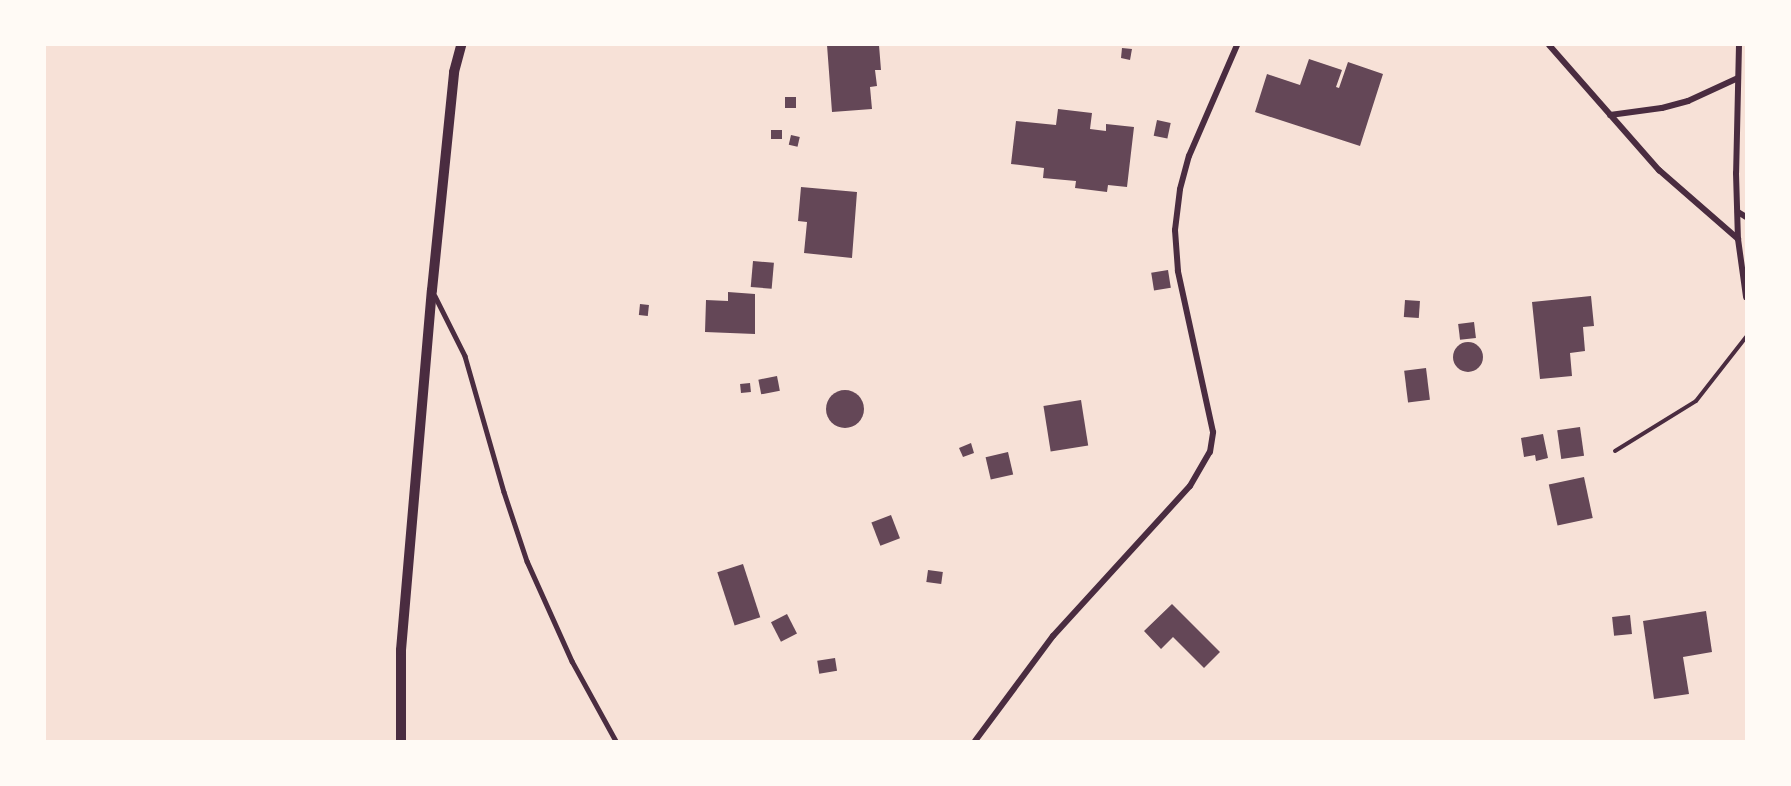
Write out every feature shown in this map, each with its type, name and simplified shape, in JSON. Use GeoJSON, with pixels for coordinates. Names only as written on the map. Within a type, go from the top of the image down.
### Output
{"type":"FeatureCollection","features":[{"type":"Feature","properties":{"kind":"street"},"geometry":{"type":"LineString","coordinates":[[401,741],[401,650],[432,291],[454,72],[461,45]]}},
{"type":"Feature","properties":{"kind":"street"},"geometry":{"type":"LineString","coordinates":[[975,741],[1053,636],[1190,486],[1210,452],[1213,432],[1178,271],[1175,230],[1180,189],[1189,156],[1237,45]]}},
{"type":"Feature","properties":{"kind":"street"},"geometry":{"type":"LineString","coordinates":[[1549,45],[1659,170],[1738,240]]}},
{"type":"Feature","properties":{"kind":"street"},"geometry":{"type":"LineString","coordinates":[[1739,45],[1737,212],[1738,240],[1746,297]]}},
{"type":"Feature","properties":{"kind":"street"},"geometry":{"type":"LineString","coordinates":[[1610,115],[1662,108],[1688,101],[1738,78]]}},
{"type":"Feature","properties":{"kind":"street"},"geometry":{"type":"LineString","coordinates":[[1737,212],[1746,218]]}},
{"type":"Feature","properties":{"kind":"lane"},"geometry":{"type":"LineString","coordinates":[[432,291],[465,356],[504,492],[527,561],[572,661],[616,741]]}},
{"type":"Feature","properties":{"kind":"path"},"geometry":{"type":"LineString","coordinates":[[1615,451],[1696,401],[1746,337]]}},
{"type":"Feature","properties":{"kind":"building"},"geometry":{"type":"Polygon","coordinates":[[[827,45],[879,45],[881,70],[875,70],[877,86],[870,87],[872,109],[832,112],[827,45]]]}},
{"type":"Feature","properties":{"kind":"building"},"geometry":{"type":"Polygon","coordinates":[[[1122,48],[1132,49],[1130,60],[1121,58],[1122,48]]]}},
{"type":"Feature","properties":{"kind":"building"},"geometry":{"type":"Polygon","coordinates":[[[1309,59],[1342,70],[1336,87],[1339,88],[1348,62],[1383,74],[1360,146],[1255,112],[1267,74],[1300,85],[1309,59]]]}},
{"type":"Feature","properties":{"kind":"building"},"geometry":{"type":"Polygon","coordinates":[[[785,97],[796,97],[796,108],[785,108],[785,97]]]}},
{"type":"Feature","properties":{"kind":"building"},"geometry":{"type":"Polygon","coordinates":[[[1058,109],[1092,113],[1090,129],[1106,131],[1106,124],[1134,127],[1127,187],[1108,185],[1107,192],[1075,188],[1076,181],[1043,178],[1044,168],[1011,164],[1016,121],[1056,125],[1058,109]]]}},
{"type":"Feature","properties":{"kind":"building"},"geometry":{"type":"Polygon","coordinates":[[[1157,120],[1171,123],[1167,139],[1154,136],[1157,120]]]}},
{"type":"Feature","properties":{"kind":"building"},"geometry":{"type":"Polygon","coordinates":[[[771,130],[782,130],[782,139],[771,139],[771,130]]]}},
{"type":"Feature","properties":{"kind":"building"},"geometry":{"type":"Polygon","coordinates":[[[791,135],[800,137],[798,147],[789,145],[791,135]]]}},
{"type":"Feature","properties":{"kind":"building"},"geometry":{"type":"Polygon","coordinates":[[[801,187],[857,192],[852,258],[804,253],[807,222],[798,221],[801,187]]]}},
{"type":"Feature","properties":{"kind":"building"},"geometry":{"type":"Polygon","coordinates":[[[753,261],[774,263],[772,289],[751,287],[753,261]]]}},
{"type":"Feature","properties":{"kind":"building"},"geometry":{"type":"Polygon","coordinates":[[[1168,270],[1171,288],[1154,290],[1151,273],[1168,270]]]}},
{"type":"Feature","properties":{"kind":"building"},"geometry":{"type":"Polygon","coordinates":[[[728,292],[755,294],[755,334],[705,332],[706,300],[728,301],[728,292]]]}},
{"type":"Feature","properties":{"kind":"building"},"geometry":{"type":"Polygon","coordinates":[[[1591,296],[1594,326],[1583,327],[1585,351],[1570,353],[1572,376],[1540,379],[1532,302],[1591,296]]]}},
{"type":"Feature","properties":{"kind":"building"},"geometry":{"type":"Polygon","coordinates":[[[1405,300],[1420,301],[1419,318],[1404,317],[1405,300]]]}},
{"type":"Feature","properties":{"kind":"building"},"geometry":{"type":"Polygon","coordinates":[[[640,304],[649,305],[648,316],[639,315],[640,304]]]}},
{"type":"Feature","properties":{"kind":"building"},"geometry":{"type":"Polygon","coordinates":[[[1474,322],[1476,338],[1460,340],[1458,324],[1474,322]]]}},
{"type":"Feature","properties":{"kind":"building"},"geometry":{"type":"Polygon","coordinates":[[[1468,342],[1479,346],[1483,357],[1479,368],[1468,372],[1457,368],[1453,357],[1457,346],[1468,342]]]}},
{"type":"Feature","properties":{"kind":"building"},"geometry":{"type":"Polygon","coordinates":[[[1426,368],[1430,400],[1408,402],[1404,371],[1426,368]]]}},
{"type":"Feature","properties":{"kind":"building"},"geometry":{"type":"Polygon","coordinates":[[[777,376],[780,391],[761,394],[758,380],[777,376]]]}},
{"type":"Feature","properties":{"kind":"building"},"geometry":{"type":"Polygon","coordinates":[[[750,383],[751,392],[741,393],[740,384],[750,383]]]}},
{"type":"Feature","properties":{"kind":"building"},"geometry":{"type":"Polygon","coordinates":[[[845,390],[859,395],[864,409],[859,423],[845,428],[831,423],[826,409],[831,395],[845,390]]]}},
{"type":"Feature","properties":{"kind":"building"},"geometry":{"type":"Polygon","coordinates":[[[1081,400],[1088,445],[1051,451],[1043,406],[1081,400]]]}},
{"type":"Feature","properties":{"kind":"building"},"geometry":{"type":"Polygon","coordinates":[[[1580,427],[1584,456],[1561,459],[1557,430],[1580,427]]]}},
{"type":"Feature","properties":{"kind":"building"},"geometry":{"type":"Polygon","coordinates":[[[1543,434],[1548,458],[1536,461],[1535,455],[1524,457],[1521,438],[1543,434]]]}},
{"type":"Feature","properties":{"kind":"building"},"geometry":{"type":"Polygon","coordinates":[[[971,443],[974,453],[963,457],[959,448],[971,443]]]}},
{"type":"Feature","properties":{"kind":"building"},"geometry":{"type":"Polygon","coordinates":[[[1008,452],[1013,474],[991,480],[986,457],[1008,452]]]}},
{"type":"Feature","properties":{"kind":"building"},"geometry":{"type":"Polygon","coordinates":[[[1584,477],[1593,518],[1558,526],[1549,484],[1584,477]]]}},
{"type":"Feature","properties":{"kind":"building"},"geometry":{"type":"Polygon","coordinates":[[[891,515],[900,538],[880,546],[871,523],[891,515]]]}},
{"type":"Feature","properties":{"kind":"building"},"geometry":{"type":"Polygon","coordinates":[[[743,564],[760,617],[735,626],[717,572],[743,564]]]}},
{"type":"Feature","properties":{"kind":"building"},"geometry":{"type":"Polygon","coordinates":[[[928,570],[943,572],[941,584],[926,582],[928,570]]]}},
{"type":"Feature","properties":{"kind":"building"},"geometry":{"type":"Polygon","coordinates":[[[1172,604],[1220,652],[1204,668],[1173,637],[1161,649],[1144,631],[1172,604]]]}},
{"type":"Feature","properties":{"kind":"building"},"geometry":{"type":"Polygon","coordinates":[[[1706,611],[1712,652],[1683,657],[1689,694],[1654,699],[1643,621],[1706,611]]]}},
{"type":"Feature","properties":{"kind":"building"},"geometry":{"type":"Polygon","coordinates":[[[787,614],[797,634],[781,642],[771,622],[787,614]]]}},
{"type":"Feature","properties":{"kind":"building"},"geometry":{"type":"Polygon","coordinates":[[[1630,615],[1632,634],[1614,636],[1612,617],[1630,615]]]}},
{"type":"Feature","properties":{"kind":"building"},"geometry":{"type":"Polygon","coordinates":[[[835,658],[837,671],[819,674],[817,661],[835,658]]]}}]}
